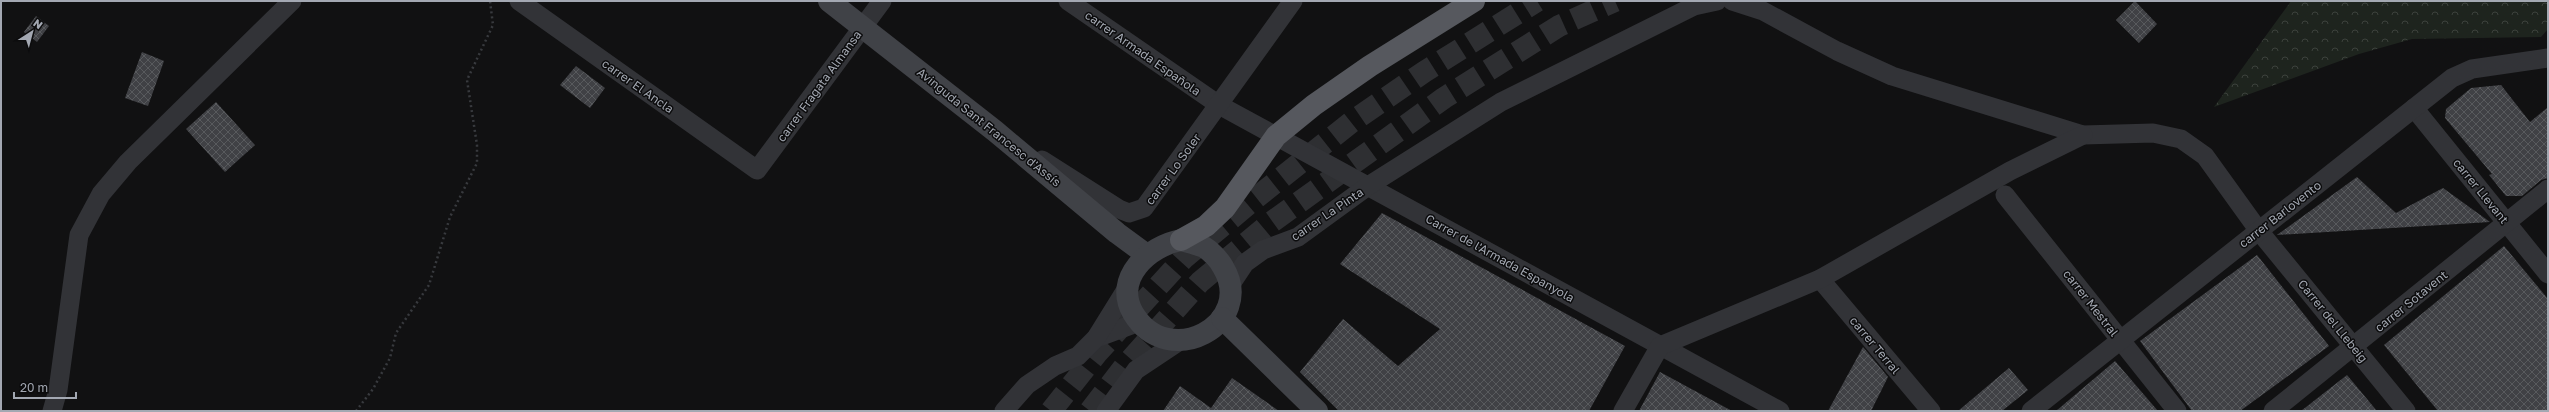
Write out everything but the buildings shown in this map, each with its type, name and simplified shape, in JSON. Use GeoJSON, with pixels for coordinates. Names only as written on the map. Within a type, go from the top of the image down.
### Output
{"type":"FeatureCollection","features":[{"type":"Feature","properties":{"kind":"highway"},"geometry":{"type":"LineString","coordinates":[[1181,240],[1206,226],[1225,208],[1276,136],[1314,105],[1370,66],[1474,1]]}},
{"type":"Feature","properties":{"kind":"main road","name":"Avinguda Sant Francesc d'Assís"},"geometry":{"type":"LineString","coordinates":[[829,1],[863,26],[995,131],[1147,255]]}},
{"type":"Feature","properties":{"kind":"main road"},"geometry":{"type":"LineString","coordinates":[[1181,240],[1206,248],[1222,264],[1231,284],[1230,301],[1222,318],[1201,336],[1180,340],[1164,339],[1139,322],[1128,302],[1127,288],[1135,268],[1147,255],[1169,243],[1181,240]]}},
{"type":"Feature","properties":{"kind":"main road"},"geometry":{"type":"LineString","coordinates":[[1222,318],[1317,411]]}},
{"type":"Feature","properties":{"kind":"street"},"geometry":{"type":"LineString","coordinates":[[52,411],[58,390],[78,235],[101,194],[128,162],[292,1]]}},
{"type":"Feature","properties":{"kind":"street","name":"carrer El Ancla"},"geometry":{"type":"LineString","coordinates":[[519,1],[757,170]]}},
{"type":"Feature","properties":{"kind":"street","name":"carrer Fragata Almansa"},"geometry":{"type":"LineString","coordinates":[[757,170],[882,1]]}},
{"type":"Feature","properties":{"kind":"street","name":"carrer Armada Española"},"geometry":{"type":"LineString","coordinates":[[1068,1],[1219,105]]}},
{"type":"Feature","properties":{"kind":"street","name":"carrer Lo Soler"},"geometry":{"type":"LineString","coordinates":[[995,131],[1119,209],[1129,213],[1144,208],[1293,1]]}},
{"type":"Feature","properties":{"kind":"street","name":"carrer La Pinta"},"geometry":{"type":"LineString","coordinates":[[1231,284],[1245,263],[1263,250],[1298,237],[1368,186],[1501,102],[1694,6],[1718,1]]}},
{"type":"Feature","properties":{"kind":"street"},"geometry":{"type":"LineString","coordinates":[[1732,1],[1763,11],[1837,51],[1892,76],[2083,135]]}},
{"type":"Feature","properties":{"kind":"street","name":"carrer Barlovento"},"geometry":{"type":"LineString","coordinates":[[2031,411],[2452,78],[2472,69],[2548,58]]}},
{"type":"Feature","properties":{"kind":"street","name":"Carrer de l'Armada Espanyola"},"geometry":{"type":"LineString","coordinates":[[1219,105],[1780,411]]}},
{"type":"Feature","properties":{"kind":"street","name":"carrer Llevant"},"geometry":{"type":"LineString","coordinates":[[2414,108],[2548,274]]}},
{"type":"Feature","properties":{"kind":"street","name":"Carrer del Llebeig"},"geometry":{"type":"LineString","coordinates":[[2083,135],[2153,133],[2181,139],[2205,156],[2259,231],[2406,411]]}},
{"type":"Feature","properties":{"kind":"street"},"geometry":{"type":"LineString","coordinates":[[1623,411],[1660,346],[1820,279],[2010,171],[2083,135]]}},
{"type":"Feature","properties":{"kind":"street","name":"carrer Sotavent"},"geometry":{"type":"LineString","coordinates":[[2273,411],[2548,189]]}},
{"type":"Feature","properties":{"kind":"street","name":"carrer Mestral"},"geometry":{"type":"LineString","coordinates":[[2005,196],[2177,411]]}},
{"type":"Feature","properties":{"kind":"street","name":"carrer Terral"},"geometry":{"type":"LineString","coordinates":[[1820,279],[1931,411]]}},
{"type":"Feature","properties":{"kind":"street"},"geometry":{"type":"LineString","coordinates":[[1004,411],[1027,385],[1055,366],[1078,356],[1096,338],[1127,288]]}},
{"type":"Feature","properties":{"kind":"street"},"geometry":{"type":"LineString","coordinates":[[1096,338],[1139,322]]}},
{"type":"Feature","properties":{"kind":"street"},"geometry":{"type":"LineString","coordinates":[[1106,411],[1136,370],[1180,340]]}},
{"type":"Feature","properties":{"kind":"path"},"geometry":{"type":"LineString","coordinates":[[356,411],[373,389],[390,358],[396,333],[429,285],[450,217],[477,163],[478,145],[467,80],[493,26],[490,1]]}},
{"type":"Feature","properties":{"kind":"green space"},"geometry":{"type":"Polygon","coordinates":[[[2291,1],[2548,1],[2548,29],[2541,37],[2412,39],[2359,54],[2214,107],[2291,1]]]}},
{"type":"Feature","properties":{"kind":"tunnel"},"geometry":{"type":"LineString","coordinates":[[1051,411],[1098,352],[1184,258],[1252,201],[1353,121],[1424,72],[1537,1]]}},
{"type":"Feature","properties":{"kind":"tunnel"},"geometry":{"type":"LineString","coordinates":[[1090,411],[1124,367],[1200,282],[1269,224],[1444,98],[1559,26],[1615,1]]}}]}
